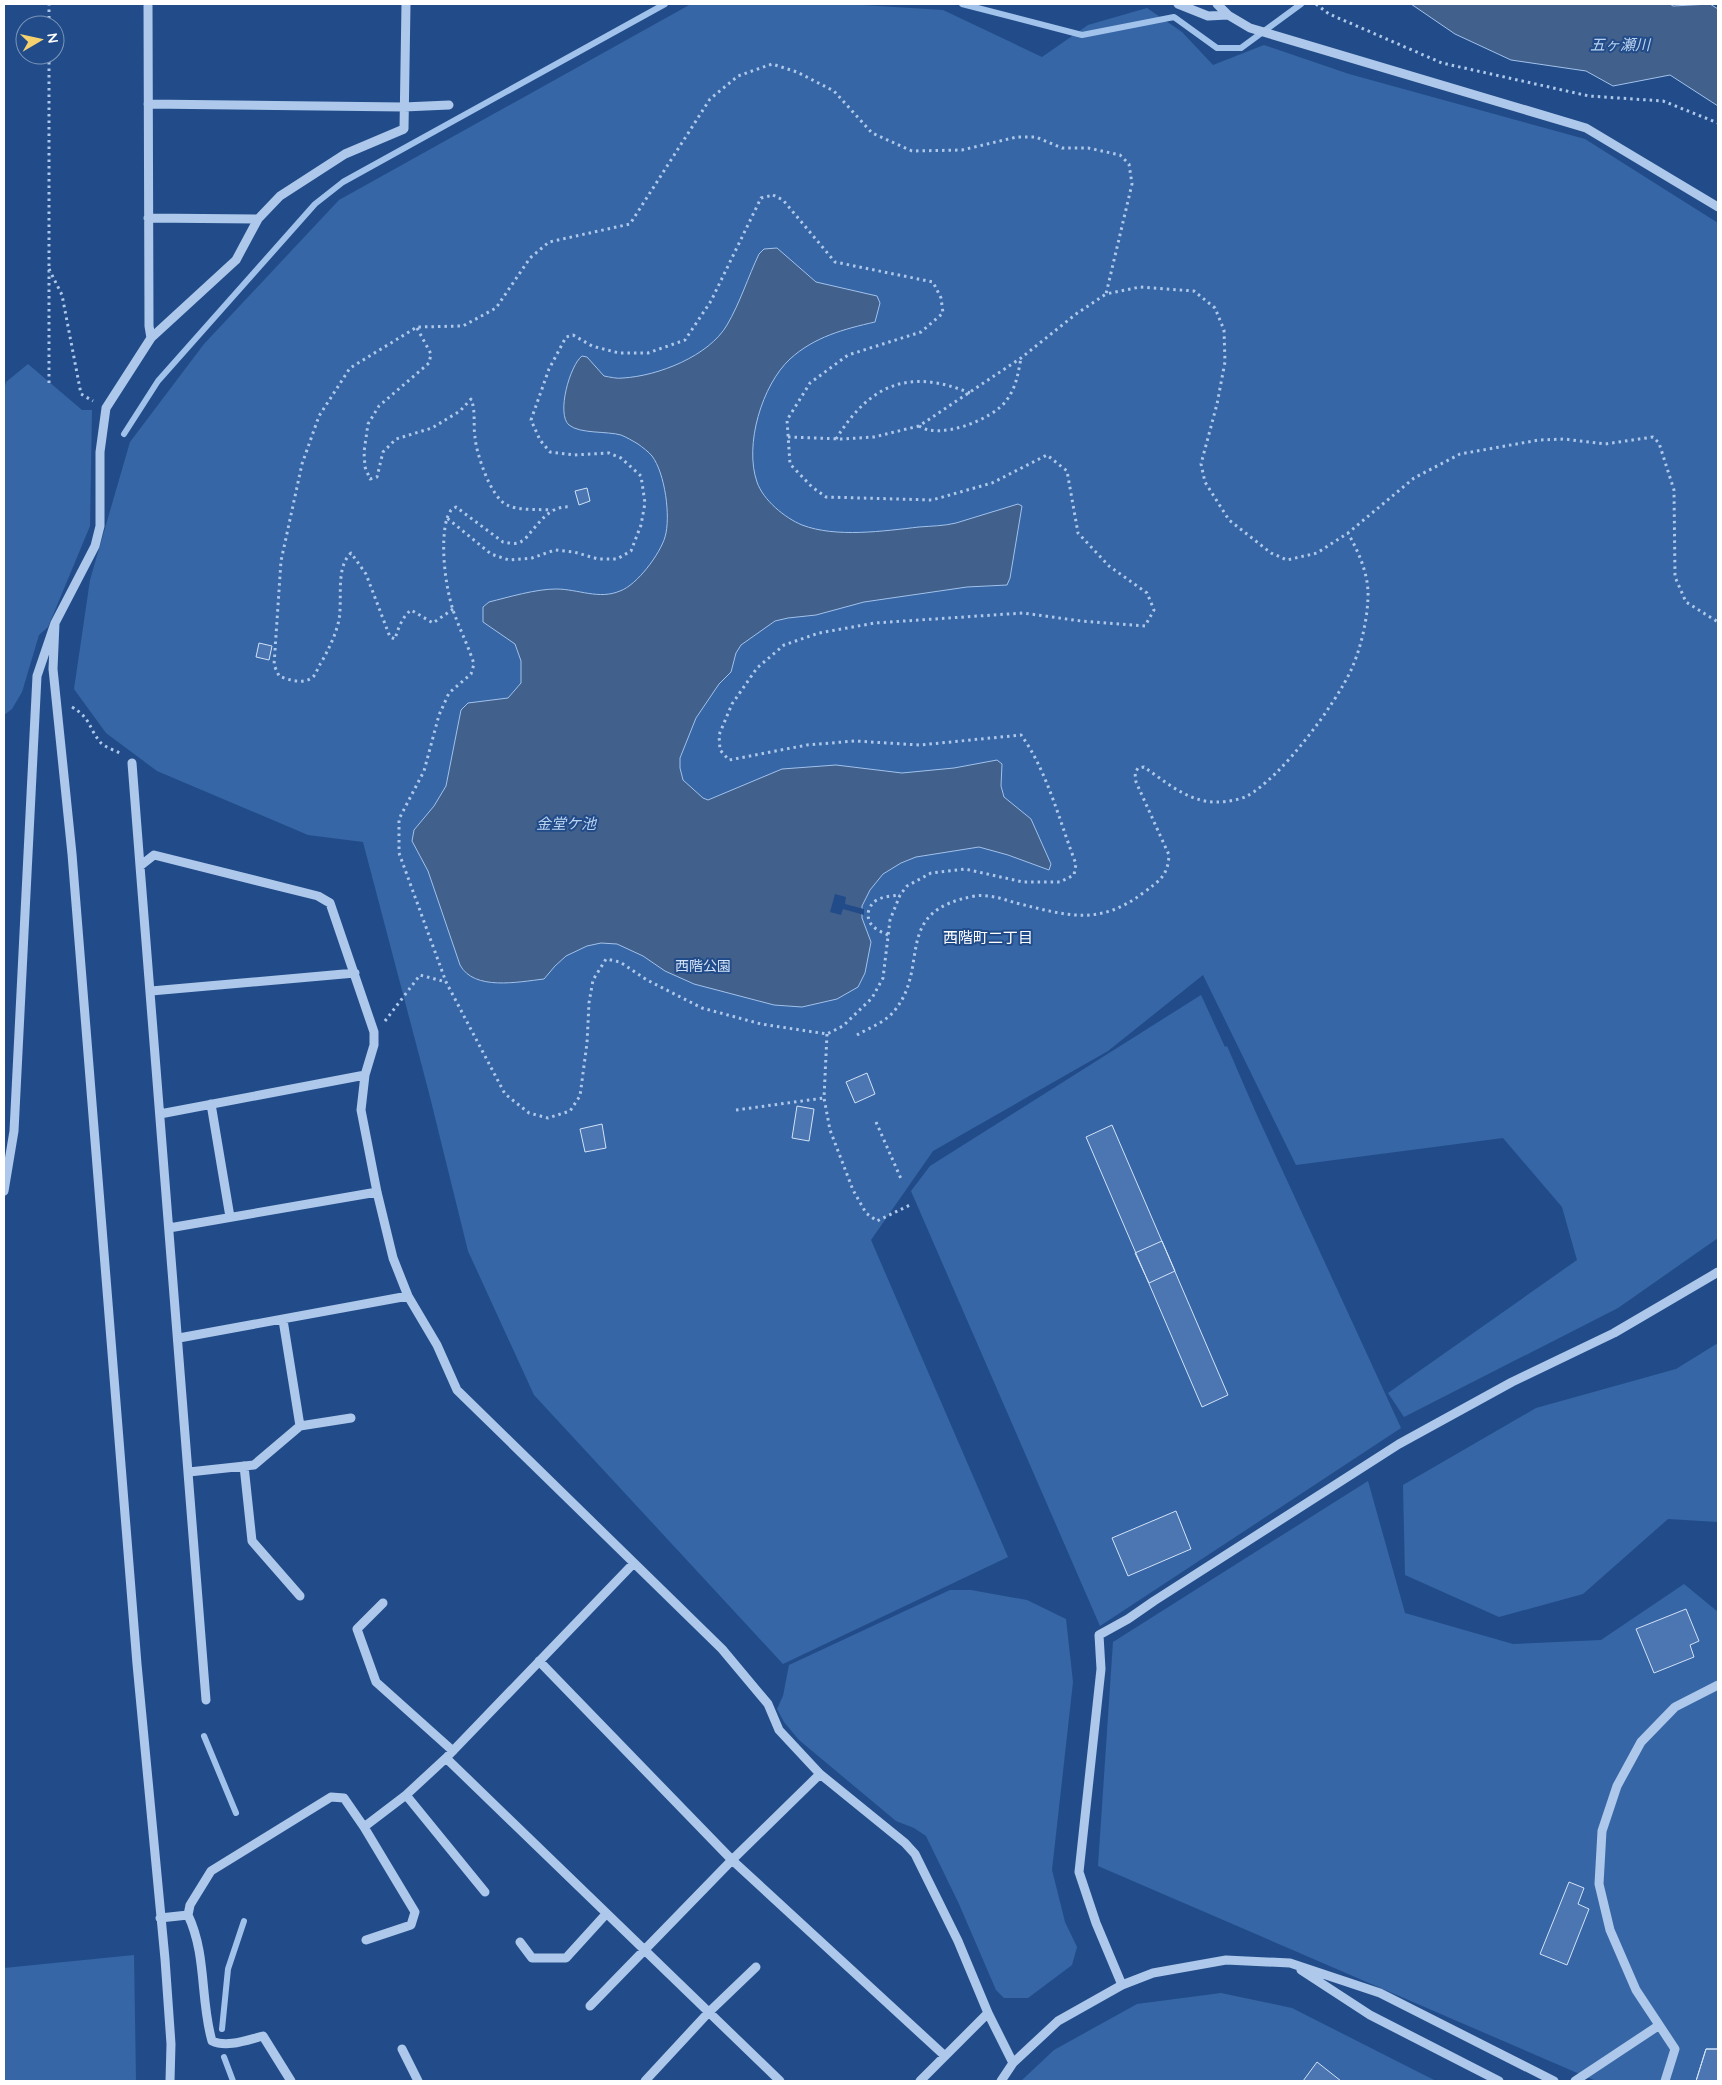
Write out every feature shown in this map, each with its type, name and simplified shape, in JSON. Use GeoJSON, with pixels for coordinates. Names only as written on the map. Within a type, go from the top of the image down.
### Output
{"type":"FeatureCollection","features":[{"type":"Feature","properties":{"kind":"street"},"geometry":{"type":"LineString","coordinates":[[148,4],[150,338]]}},
{"type":"Feature","properties":{"kind":"street"},"geometry":{"type":"LineString","coordinates":[[4,1190],[14,1131],[37,676],[55,623],[95,546],[100,526],[100,452],[106,408],[150,338],[236,260],[258,219],[280,196],[345,154],[404,129],[406,4]]}},
{"type":"Feature","properties":{"kind":"street"},"geometry":{"type":"LineString","coordinates":[[1178,4],[1208,16],[1228,15]]}},
{"type":"Feature","properties":{"kind":"street"},"geometry":{"type":"LineString","coordinates":[[1217,4],[1228,15],[1250,28],[1586,128],[1718,207]]}},
{"type":"Feature","properties":{"kind":"street"},"geometry":{"type":"LineString","coordinates":[[148,104],[404,107],[449,105]]}},
{"type":"Feature","properties":{"kind":"street"},"geometry":{"type":"LineString","coordinates":[[148,218],[258,219]]}},
{"type":"Feature","properties":{"kind":"street"},"geometry":{"type":"LineString","coordinates":[[55,623],[53,668],[72,854],[104,1270],[171,2044],[170,2081]]}},
{"type":"Feature","properties":{"kind":"street"},"geometry":{"type":"LineString","coordinates":[[132,763],[179,1338],[206,1700]]}},
{"type":"Feature","properties":{"kind":"street"},"geometry":{"type":"LineString","coordinates":[[140,866],[154,855],[318,896],[330,903],[374,1032],[374,1045],[365,1075],[361,1110],[377,1192],[393,1258],[408,1296],[438,1345],[457,1390],[722,1650],[768,1704],[779,1730],[820,1774],[905,1843],[915,1854],[958,1941],[988,2013],[1013,2063]]}},
{"type":"Feature","properties":{"kind":"street"},"geometry":{"type":"LineString","coordinates":[[151,991],[355,973]]}},
{"type":"Feature","properties":{"kind":"street"},"geometry":{"type":"LineString","coordinates":[[160,1114],[365,1075]]}},
{"type":"Feature","properties":{"kind":"street"},"geometry":{"type":"LineString","coordinates":[[211,1104],[230,1217]]}},
{"type":"Feature","properties":{"kind":"street"},"geometry":{"type":"LineString","coordinates":[[169,1228],[377,1192]]}},
{"type":"Feature","properties":{"kind":"street"},"geometry":{"type":"LineString","coordinates":[[1122,1985],[1096,1923],[1078,1872],[1101,1669],[1099,1635],[1128,1619],[1399,1444],[1512,1382],[1614,1333],[1718,1272]]}},
{"type":"Feature","properties":{"kind":"street"},"geometry":{"type":"LineString","coordinates":[[179,1338],[408,1296]]}},
{"type":"Feature","properties":{"kind":"street"},"geometry":{"type":"LineString","coordinates":[[283,1320],[300,1426]]}},
{"type":"Feature","properties":{"kind":"street"},"geometry":{"type":"LineString","coordinates":[[189,1472],[254,1465],[300,1426],[351,1418]]}},
{"type":"Feature","properties":{"kind":"street"},"geometry":{"type":"LineString","coordinates":[[244,1466],[252,1541],[300,1596]]}},
{"type":"Feature","properties":{"kind":"street"},"geometry":{"type":"LineString","coordinates":[[364,1827],[406,1795],[446,1758],[633,1564]]}},
{"type":"Feature","properties":{"kind":"street"},"geometry":{"type":"LineString","coordinates":[[382,1603],[357,1630],[376,1682],[453,1751]]}},
{"type":"Feature","properties":{"kind":"street"},"geometry":{"type":"LineString","coordinates":[[539,1661],[732,1860],[945,2056]]}},
{"type":"Feature","properties":{"kind":"street"},"geometry":{"type":"LineString","coordinates":[[1666,2081],[1675,2049],[1636,1990],[1610,1930],[1598,1884],[1602,1831],[1617,1786],[1640,1742],[1675,1707],[1718,1685]]}},
{"type":"Feature","properties":{"kind":"street"},"geometry":{"type":"LineString","coordinates":[[446,1758],[777,2080]]}},
{"type":"Feature","properties":{"kind":"street"},"geometry":{"type":"LineString","coordinates":[[590,2006],[732,1860],[820,1774]]}},
{"type":"Feature","properties":{"kind":"street"},"geometry":{"type":"LineString","coordinates":[[406,1795],[485,1892]]}},
{"type":"Feature","properties":{"kind":"street"},"geometry":{"type":"LineString","coordinates":[[290,2081],[263,2036],[236,2043],[217,2043],[212,2041],[208,2028],[200,1956],[188,1915],[190,1905],[210,1870],[331,1797],[344,1798],[364,1827],[415,1912],[411,1925],[366,1940]]}},
{"type":"Feature","properties":{"kind":"street"},"geometry":{"type":"LineString","coordinates":[[520,1942],[532,1958],[566,1958],[606,1914]]}},
{"type":"Feature","properties":{"kind":"street"},"geometry":{"type":"LineString","coordinates":[[160,1918],[188,1915]]}},
{"type":"Feature","properties":{"kind":"street"},"geometry":{"type":"LineString","coordinates":[[1001,2081],[1013,2063],[1058,2021],[1122,1985],[1153,1973],[1226,1960],[1290,1963],[1380,1993],[1554,2081]]}},
{"type":"Feature","properties":{"kind":"street"},"geometry":{"type":"LineString","coordinates":[[1290,1963],[1370,2016],[1500,2081]]}},
{"type":"Feature","properties":{"kind":"street"},"geometry":{"type":"LineString","coordinates":[[645,2081],[708,2013],[756,1967]]}},
{"type":"Feature","properties":{"kind":"street"},"geometry":{"type":"LineString","coordinates":[[920,2081],[988,2013]]}},
{"type":"Feature","properties":{"kind":"street"},"geometry":{"type":"LineString","coordinates":[[1575,2081],[1658,2026]]}},
{"type":"Feature","properties":{"kind":"street"},"geometry":{"type":"LineString","coordinates":[[402,2049],[418,2081]]}},
{"type":"Feature","properties":{"kind":"path"},"geometry":{"type":"LineString","coordinates":[[1316,4],[1330,14],[1442,63],[1589,96],[1663,101],[1718,123]]}},
{"type":"Feature","properties":{"kind":"path"},"geometry":{"type":"LineString","coordinates":[[453,608],[432,623],[411,610],[400,624],[394,639],[390,637],[366,574],[351,553],[347,557],[342,572],[339,622],[335,636],[313,677],[292,681],[279,676],[274,665],[281,561],[302,464],[319,416],[350,368],[417,327],[463,326],[496,308],[530,258],[549,242],[630,224],[710,99],[738,76],[772,64],[797,72],[834,92],[872,134],[912,151],[962,150],[1017,137],[1036,137],[1062,148],[1088,148],[1120,155],[1129,164],[1132,184],[1106,294]]}},
{"type":"Feature","properties":{"kind":"path"},"geometry":{"type":"LineString","coordinates":[[49,65],[49,383]]}},
{"type":"Feature","properties":{"kind":"path"},"geometry":{"type":"LineString","coordinates":[[447,518],[491,554],[509,560],[532,558],[555,550],[574,552],[598,559],[617,559],[631,551],[641,525],[645,503],[640,476],[621,458],[609,453],[574,455],[550,452],[540,440],[531,420],[549,369],[566,337],[574,335],[592,346],[619,353],[648,353],[684,340],[711,301],[761,198],[773,195],[783,200],[836,262],[933,282],[941,298],[943,313],[921,332],[848,355],[810,384],[787,420],[790,464],[812,487],[826,497],[932,500],[992,483],[1047,455],[1067,471],[1078,533],[1109,566],[1147,593],[1154,610],[1145,626],[1081,621],[1023,613],[875,623],[819,634],[784,645],[757,668],[732,704],[718,735],[720,750],[729,760],[807,745],[855,741],[920,745],[1020,735],[1031,749],[1076,864],[1074,875],[1060,882],[1023,882],[965,869],[931,873],[907,886],[900,895],[890,920],[883,978],[872,998],[842,1026],[827,1034],[761,1024],[702,1008],[647,980],[620,962],[606,959],[592,980],[589,1003],[588,1043],[580,1096],[570,1111],[548,1118],[530,1113],[505,1094],[446,982],[398,853],[399,819],[424,771],[439,715],[449,694],[471,674],[474,664],[453,608],[446,562],[444,530],[447,518],[451,510],[456,507],[503,542],[512,543],[522,542],[552,510],[561,506],[571,507]]}},
{"type":"Feature","properties":{"kind":"path"},"geometry":{"type":"LineString","coordinates":[[49,269],[62,295],[81,394],[106,408]]}},
{"type":"Feature","properties":{"kind":"path"},"geometry":{"type":"LineString","coordinates":[[788,437],[836,439],[874,437],[918,426],[1021,358],[1076,314],[1106,294],[1140,287],[1194,290],[1215,308],[1224,330],[1225,362],[1202,464],[1205,482],[1229,520],[1271,553],[1288,560],[1317,553],[1348,533],[1414,478],[1460,454],[1539,440],[1564,439],[1605,444],[1653,437],[1659,444],[1674,490],[1675,577],[1686,602],[1718,622]]}},
{"type":"Feature","properties":{"kind":"path"},"geometry":{"type":"LineString","coordinates":[[417,327],[431,354],[429,363],[379,406],[368,424],[364,467],[370,479],[377,478],[383,452],[396,439],[432,428],[460,411],[471,399],[475,408],[474,421],[477,452],[498,497],[506,505],[552,510]]}},
{"type":"Feature","properties":{"kind":"path"},"geometry":{"type":"LineString","coordinates":[[918,426],[934,432],[940,432],[962,426],[992,413],[1005,403],[1015,388],[1021,358]]}},
{"type":"Feature","properties":{"kind":"path"},"geometry":{"type":"LineString","coordinates":[[836,439],[860,406],[883,390],[916,381],[952,385],[970,393]]}},
{"type":"Feature","properties":{"kind":"path"},"geometry":{"type":"LineString","coordinates":[[857,1036],[894,1012],[908,988],[918,937],[925,921],[942,906],[976,896],[994,897],[1063,914],[1086,916],[1114,911],[1130,903],[1156,884],[1164,876],[1168,868],[1169,855],[1136,782],[1135,773],[1138,768],[1144,767],[1192,798],[1218,802],[1245,798],[1272,777],[1310,733],[1337,697],[1353,666],[1368,599],[1367,580],[1356,548],[1348,533]]}},
{"type":"Feature","properties":{"kind":"path"},"geometry":{"type":"LineString","coordinates":[[56,699],[84,714],[94,734],[103,745],[117,751],[132,763]]}},
{"type":"Feature","properties":{"kind":"path"},"geometry":{"type":"LineString","coordinates":[[888,935],[873,928],[868,921],[868,913],[876,900],[900,895]]}},
{"type":"Feature","properties":{"kind":"path"},"geometry":{"type":"LineString","coordinates":[[864,912],[868,913]]}},
{"type":"Feature","properties":{"kind":"path"},"geometry":{"type":"LineString","coordinates":[[374,1032],[420,975],[446,982]]}},
{"type":"Feature","properties":{"kind":"path"},"geometry":{"type":"LineString","coordinates":[[827,1034],[824,1098],[830,1130],[853,1190],[866,1213],[877,1221],[912,1204]]}},
{"type":"Feature","properties":{"kind":"path"},"geometry":{"type":"LineString","coordinates":[[736,1110],[824,1098]]}},
{"type":"Feature","properties":{"kind":"path"},"geometry":{"type":"LineString","coordinates":[[876,1122],[902,1181]]}},
{"type":"Feature","properties":{"kind":"green space","name":"西階公園"},"geometry":{"type":"Polygon","coordinates":[[[691,4],[846,4],[943,10],[1042,57],[1088,25],[1147,8],[1182,32],[1213,65],[1264,45],[1349,74],[1585,139],[1718,223],[1718,1238],[1618,1308],[1404,1417],[1388,1393],[1577,1260],[1562,1207],[1503,1138],[1296,1165],[1203,975],[1108,1051],[933,1151],[871,1240],[1008,1557],[783,1664],[534,1395],[468,1251],[429,1093],[363,842],[308,835],[157,771],[106,733],[74,689],[90,580],[130,442],[204,344],[339,200],[691,4]]]}},
{"type":"Feature","properties":{"kind":"green space"},"geometry":{"type":"Polygon","coordinates":[[[28,364],[82,410],[92,410],[90,526],[48,627],[39,635],[22,692],[12,709],[4,715],[4,390],[6,382],[28,364]]]}},
{"type":"Feature","properties":{"kind":"green space"},"geometry":{"type":"Polygon","coordinates":[[[1201,995],[1225,1047],[1227,1046],[1401,1428],[1100,1626],[911,1191],[930,1166],[1201,995]]]}},
{"type":"Feature","properties":{"kind":"green space"},"geometry":{"type":"Polygon","coordinates":[[[1718,1343],[1718,1522],[1668,1519],[1583,1594],[1499,1617],[1405,1575],[1403,1485],[1536,1408],[1676,1369],[1718,1343]]]}},
{"type":"Feature","properties":{"kind":"green space"},"geometry":{"type":"Polygon","coordinates":[[[1368,1481],[1405,1613],[1513,1644],[1601,1640],[1684,1584],[1718,1612],[1718,2081],[1596,2081],[1098,1866],[1113,1642],[1368,1481]]]}},
{"type":"Feature","properties":{"kind":"green space"},"geometry":{"type":"Polygon","coordinates":[[[950,1590],[971,1590],[1027,1600],[1066,1619],[1073,1682],[1052,1870],[1065,1922],[1077,1947],[1072,1965],[1028,1998],[1004,1998],[996,1990],[959,1904],[926,1836],[914,1828],[896,1821],[799,1740],[784,1722],[777,1709],[783,1696],[789,1665],[950,1590]]]}},
{"type":"Feature","properties":{"kind":"green space"},"geometry":{"type":"Polygon","coordinates":[[[134,1955],[136,2081],[4,2081],[4,1968],[134,1955]]]}},
{"type":"Feature","properties":{"kind":"green space"},"geometry":{"type":"Polygon","coordinates":[[[1221,1993],[1292,2008],[1436,2081],[1021,2081],[1054,2050],[1137,2004],[1221,1993]]]}},
{"type":"Feature","properties":{"kind":"water","name":"五ヶ瀬川"},"geometry":{"type":"Polygon","coordinates":[[[1411,4],[1670,4],[1673,6],[1710,4],[1718,9],[1718,106],[1670,75],[1613,86],[1586,71],[1511,60],[1455,34],[1411,4]]]}},
{"type":"Feature","properties":{"kind":"water","name":"金堂ケ池"},"geometry":{"type":"Polygon","coordinates":[[[777,248],[816,282],[877,296],[880,303],[875,322],[819,339],[790,359],[771,384],[758,416],[754,434],[754,467],[757,482],[764,495],[782,513],[802,525],[815,529],[845,532],[876,532],[947,525],[1018,504],[1022,506],[1010,578],[1007,585],[967,587],[864,602],[816,615],[775,621],[741,645],[736,653],[731,672],[719,684],[696,718],[680,758],[683,780],[703,798],[708,800],[782,769],[836,765],[902,773],[954,768],[997,760],[1002,764],[1001,786],[1004,797],[1031,819],[1051,864],[1049,870],[979,847],[916,857],[901,863],[883,874],[870,890],[862,906],[862,918],[871,942],[865,973],[858,987],[837,999],[802,1007],[774,1005],[694,984],[665,971],[643,956],[617,944],[601,943],[587,946],[566,956],[544,979],[498,983],[475,979],[460,965],[428,871],[412,841],[414,830],[434,806],[446,786],[461,710],[468,703],[508,698],[521,683],[521,661],[515,644],[483,622],[483,607],[489,602],[540,590],[564,589],[604,594],[627,588],[653,560],[662,544],[667,528],[666,495],[657,464],[651,454],[621,435],[580,430],[569,425],[565,419],[564,401],[573,369],[582,356],[587,357],[604,376],[618,378],[637,376],[667,369],[695,355],[719,336],[727,325],[759,254],[764,249],[777,248]]]}},
{"type":"Feature","properties":{"kind":"pier"},"geometry":{"type":"Polygon","coordinates":[[[835,894],[846,897],[845,904],[864,909],[864,915],[843,909],[841,915],[830,912],[835,894]]]}},
{"type":"Feature","properties":{"kind":"building"},"geometry":{"type":"Polygon","coordinates":[[[587,488],[590,501],[579,505],[575,491],[587,488]]]}},
{"type":"Feature","properties":{"kind":"building"},"geometry":{"type":"Polygon","coordinates":[[[259,643],[272,646],[269,660],[256,657],[259,643]]]}},
{"type":"Feature","properties":{"kind":"building"},"geometry":{"type":"Polygon","coordinates":[[[867,1073],[875,1094],[855,1103],[846,1082],[867,1073]]]}},
{"type":"Feature","properties":{"kind":"building"},"geometry":{"type":"Polygon","coordinates":[[[797,1106],[814,1109],[809,1141],[792,1138],[797,1106]]]}},
{"type":"Feature","properties":{"kind":"building"},"geometry":{"type":"Polygon","coordinates":[[[602,1124],[606,1148],[585,1152],[580,1129],[602,1124]]]}},
{"type":"Feature","properties":{"kind":"building"},"geometry":{"type":"Polygon","coordinates":[[[1112,1125],[1228,1395],[1202,1407],[1086,1137],[1112,1125]]]}},
{"type":"Feature","properties":{"kind":"building"},"geometry":{"type":"Polygon","coordinates":[[[1162,1241],[1175,1271],[1149,1283],[1135,1253],[1162,1241]]]}},
{"type":"Feature","properties":{"kind":"building"},"geometry":{"type":"Polygon","coordinates":[[[1176,1511],[1191,1549],[1128,1576],[1112,1538],[1176,1511]]]}},
{"type":"Feature","properties":{"kind":"building"},"geometry":{"type":"Polygon","coordinates":[[[1686,1609],[1699,1641],[1690,1645],[1694,1657],[1654,1673],[1636,1629],[1686,1609]]]}},
{"type":"Feature","properties":{"kind":"building"},"geometry":{"type":"Polygon","coordinates":[[[1569,1882],[1584,1888],[1578,1904],[1589,1909],[1567,1965],[1540,1954],[1569,1882]]]}},
{"type":"Feature","properties":{"kind":"building"},"geometry":{"type":"Polygon","coordinates":[[[1706,2049],[1718,2049],[1718,2081],[1696,2081],[1706,2049]]]}},
{"type":"Feature","properties":{"kind":"building"},"geometry":{"type":"Polygon","coordinates":[[[1706,2049],[1718,2049],[1718,2081],[1696,2081],[1706,2049]]]}},
{"type":"Feature","properties":{"kind":"building"},"geometry":{"type":"Polygon","coordinates":[[[1317,2062],[1341,2081],[1303,2081],[1317,2062]]]}},
{"type":"Feature","properties":{"kind":"waterway"},"geometry":{"type":"LineString","coordinates":[[124,434],[158,381],[315,204],[343,182],[665,4]]}},
{"type":"Feature","properties":{"kind":"waterway"},"geometry":{"type":"LineString","coordinates":[[962,4],[1082,35],[1174,17],[1217,48],[1241,48],[1301,4]]}},
{"type":"Feature","properties":{"kind":"waterway"},"geometry":{"type":"LineString","coordinates":[[204,1736],[236,1813]]}},
{"type":"Feature","properties":{"kind":"waterway"},"geometry":{"type":"LineString","coordinates":[[222,2029],[228,1969],[244,1921]]}},
{"type":"Feature","properties":{"kind":"waterway"},"geometry":{"type":"LineString","coordinates":[[224,2057],[233,2081]]}},
{"type":"Feature","properties":{"kind":"district","name":"西階町二丁目"},"geometry":{"type":"Point","coordinates":[988,937]}}]}
